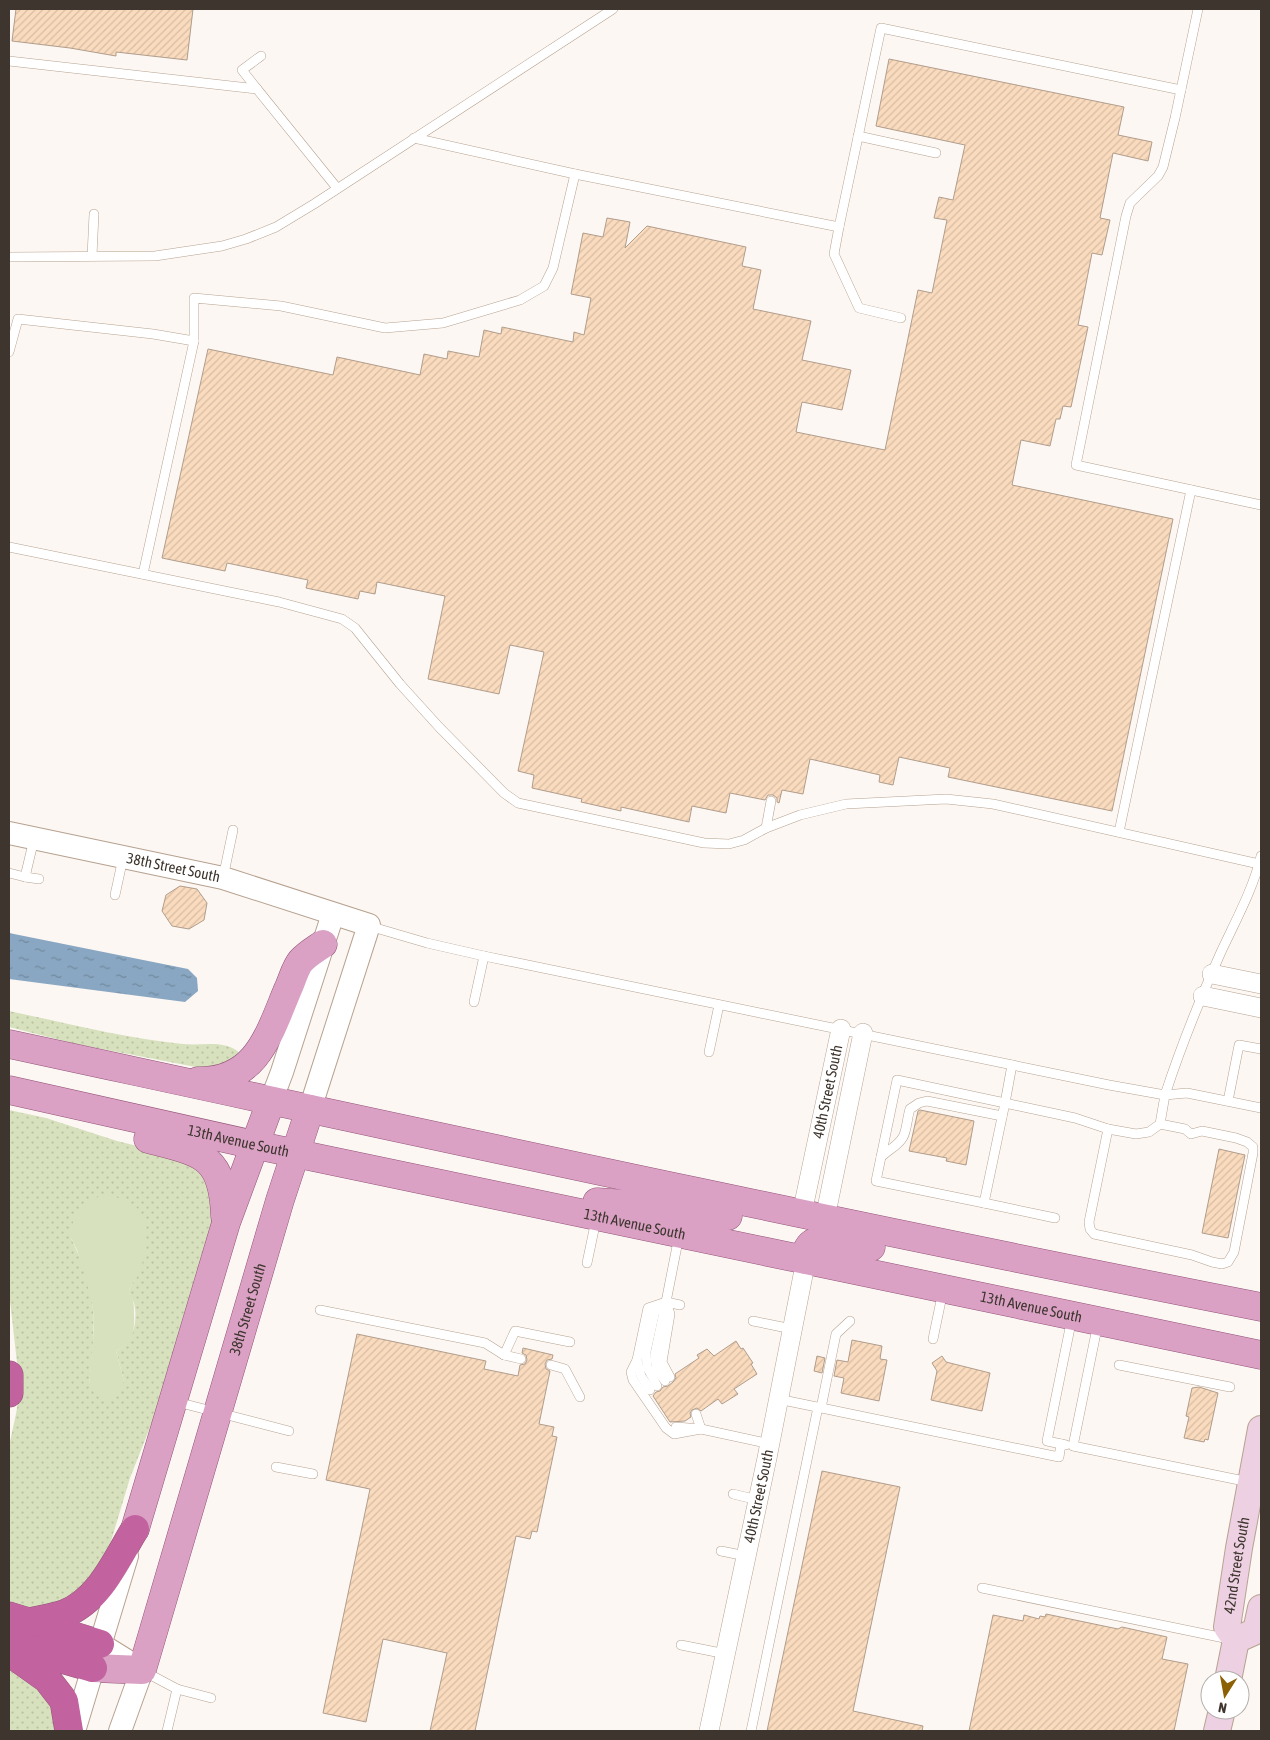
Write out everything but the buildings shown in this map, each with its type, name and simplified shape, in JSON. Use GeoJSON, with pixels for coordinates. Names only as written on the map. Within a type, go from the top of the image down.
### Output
{"type":"FeatureCollection","features":[{"type":"Feature","properties":{"kind":"highway"},"geometry":{"type":"LineString","coordinates":[[9,1375],[9,1393]]}},
{"type":"Feature","properties":{"kind":"highway"},"geometry":{"type":"LineString","coordinates":[[19,1619],[64,1614],[86,1601],[102,1584],[135,1529]]}},
{"type":"Feature","properties":{"kind":"highway"},"geometry":{"type":"LineString","coordinates":[[19,1619],[97,1656]]}},
{"type":"Feature","properties":{"kind":"highway"},"geometry":{"type":"LineString","coordinates":[[9,1644],[97,1656]]}},
{"type":"Feature","properties":{"kind":"highway"},"geometry":{"type":"LineString","coordinates":[[9,1652],[47,1679],[64,1701],[68,1731]]}},
{"type":"Feature","properties":{"kind":"main road"},"geometry":{"type":"LineString","coordinates":[[180,1081],[213,1081],[228,1078],[243,1069],[254,1058],[268,1034],[300,961],[323,944]]}},
{"type":"Feature","properties":{"kind":"main road"},"geometry":{"type":"LineString","coordinates":[[9,1044],[1056,1267],[1261,1307]]}},
{"type":"Feature","properties":{"kind":"main road"},"geometry":{"type":"LineString","coordinates":[[9,1092],[78,1119],[201,1155],[213,1167],[222,1181],[225,1195],[226,1223]]}},
{"type":"Feature","properties":{"kind":"main road","name":"13th Avenue South"},"geometry":{"type":"LineString","coordinates":[[9,1092],[254,1145],[1261,1355]]}},
{"type":"Feature","properties":{"kind":"main road"},"geometry":{"type":"LineString","coordinates":[[135,1529],[226,1223],[271,1101]]}},
{"type":"Feature","properties":{"kind":"main road","name":"38th Street South"},"geometry":{"type":"LineString","coordinates":[[142,1670],[280,1200],[310,1109]]}},
{"type":"Feature","properties":{"kind":"main road"},"geometry":{"type":"LineString","coordinates":[[508,1198],[684,1208],[714,1212],[779,1228],[795,1229],[807,1228],[814,1216]]}},
{"type":"Feature","properties":{"kind":"main road"},"geometry":{"type":"LineString","coordinates":[[806,1260],[809,1247],[815,1242],[827,1239],[929,1259],[1005,1266],[1056,1267]]}},
{"type":"Feature","properties":{"kind":"main road","name":"42nd Street South"},"geometry":{"type":"LineString","coordinates":[[1261,1429],[1239,1548],[1227,1627],[1244,1642],[1256,1631],[1261,1608]]}},
{"type":"Feature","properties":{"kind":"main road"},"geometry":{"type":"LineString","coordinates":[[1232,1670],[1244,1642]]}},
{"type":"Feature","properties":{"kind":"main road"},"geometry":{"type":"LineString","coordinates":[[97,1656],[142,1670]]}},
{"type":"Feature","properties":{"kind":"street","name":"38th Street South"},"geometry":{"type":"LineString","coordinates":[[9,833],[223,878],[369,926],[310,1109]]}},
{"type":"Feature","properties":{"kind":"street"},"geometry":{"type":"LineString","coordinates":[[271,1101],[333,914]]}},
{"type":"Feature","properties":{"kind":"street"},"geometry":{"type":"LineString","coordinates":[[1212,974],[1261,984]]}},
{"type":"Feature","properties":{"kind":"street"},"geometry":{"type":"LineString","coordinates":[[1203,996],[1261,1008]]}},
{"type":"Feature","properties":{"kind":"street","name":"40th Street South"},"geometry":{"type":"LineString","coordinates":[[814,1216],[840,1029]]}},
{"type":"Feature","properties":{"kind":"street"},"geometry":{"type":"LineString","coordinates":[[814,1216],[863,1034]]}},
{"type":"Feature","properties":{"kind":"street","name":"40th Street South"},"geometry":{"type":"LineString","coordinates":[[710,1731],[806,1260]]}},
{"type":"Feature","properties":{"kind":"street"},"geometry":{"type":"LineString","coordinates":[[74,1731],[135,1529]]}},
{"type":"Feature","properties":{"kind":"street","name":"38th Street South"},"geometry":{"type":"LineString","coordinates":[[120,1731],[142,1670]]}},
{"type":"Feature","properties":{"kind":"lane"},"geometry":{"type":"LineString","coordinates":[[9,257],[155,256],[222,246],[246,239],[276,226],[337,188],[612,9]]}},
{"type":"Feature","properties":{"kind":"lane"},"geometry":{"type":"LineString","coordinates":[[1198,9],[1163,167],[1158,176],[1130,203],[1126,216],[1076,465],[1261,505]]}},
{"type":"Feature","properties":{"kind":"lane"},"geometry":{"type":"LineString","coordinates":[[901,318],[859,308],[834,254],[880,28],[1181,90]]}},
{"type":"Feature","properties":{"kind":"lane"},"geometry":{"type":"LineString","coordinates":[[261,56],[242,70],[337,188]]}},
{"type":"Feature","properties":{"kind":"lane"},"geometry":{"type":"LineString","coordinates":[[9,61],[257,89]]}},
{"type":"Feature","properties":{"kind":"lane"},"geometry":{"type":"LineString","coordinates":[[858,136],[936,153]]}},
{"type":"Feature","properties":{"kind":"lane"},"geometry":{"type":"LineString","coordinates":[[414,138],[574,174],[839,228]]}},
{"type":"Feature","properties":{"kind":"lane"},"geometry":{"type":"LineString","coordinates":[[143,574],[194,341],[194,298],[281,306],[385,328],[443,323],[520,300],[544,286],[553,268],[574,174]]}},
{"type":"Feature","properties":{"kind":"lane"},"geometry":{"type":"LineString","coordinates":[[92,256],[94,214]]}},
{"type":"Feature","properties":{"kind":"lane"},"geometry":{"type":"LineString","coordinates":[[9,352],[18,319],[153,334],[194,341]]}},
{"type":"Feature","properties":{"kind":"lane"},"geometry":{"type":"LineString","coordinates":[[1119,832],[1191,490]]}},
{"type":"Feature","properties":{"kind":"lane"},"geometry":{"type":"LineString","coordinates":[[9,547],[279,602],[342,619],[356,628],[400,684],[438,727],[504,792],[518,803],[710,844],[729,844],[744,840],[766,828],[800,815],[846,804],[946,799],[993,804],[1119,832],[1260,860],[1179,1053],[1165,1096],[1160,1124],[1149,1132],[1136,1134],[1108,1129],[1074,1118],[897,1080],[876,1181],[1055,1218]]}},
{"type":"Feature","properties":{"kind":"lane"},"geometry":{"type":"LineString","coordinates":[[766,828],[771,802]]}},
{"type":"Feature","properties":{"kind":"lane"},"geometry":{"type":"LineString","coordinates":[[223,878],[233,830]]}},
{"type":"Feature","properties":{"kind":"lane"},"geometry":{"type":"LineString","coordinates":[[26,876],[34,839]]}},
{"type":"Feature","properties":{"kind":"lane"},"geometry":{"type":"LineString","coordinates":[[115,895],[123,857]]}},
{"type":"Feature","properties":{"kind":"lane"},"geometry":{"type":"LineString","coordinates":[[9,873],[39,879]]}},
{"type":"Feature","properties":{"kind":"lane"},"geometry":{"type":"LineString","coordinates":[[369,926],[427,943],[484,956],[719,1005],[1165,1096],[1186,1093],[1261,1108]]}},
{"type":"Feature","properties":{"kind":"lane"},"geometry":{"type":"LineString","coordinates":[[474,1002],[484,956]]}},
{"type":"Feature","properties":{"kind":"lane"},"geometry":{"type":"LineString","coordinates":[[709,1052],[719,1005]]}},
{"type":"Feature","properties":{"kind":"lane"},"geometry":{"type":"LineString","coordinates":[[1228,1101],[1240,1045],[1261,1049]]}},
{"type":"Feature","properties":{"kind":"lane"},"geometry":{"type":"LineString","coordinates":[[984,1203],[1012,1064]]}},
{"type":"Feature","properties":{"kind":"lane"},"geometry":{"type":"LineString","coordinates":[[881,1157],[888,1150],[896,1146],[904,1136],[910,1109],[919,1103],[927,1101],[1002,1116]]}},
{"type":"Feature","properties":{"kind":"lane"},"geometry":{"type":"LineString","coordinates":[[1108,1129],[1089,1222],[1090,1229],[1094,1234],[1192,1255],[1212,1262],[1222,1264],[1228,1262],[1234,1252],[1253,1153],[1252,1148],[1248,1142],[1219,1134],[1202,1131],[1191,1134],[1184,1129],[1160,1124]]}},
{"type":"Feature","properties":{"kind":"lane"},"geometry":{"type":"LineString","coordinates":[[587,1263],[597,1217]]}},
{"type":"Feature","properties":{"kind":"lane"},"geometry":{"type":"LineString","coordinates":[[661,1383],[662,1362],[670,1314],[666,1302],[680,1234]]}},
{"type":"Feature","properties":{"kind":"lane"},"geometry":{"type":"LineString","coordinates":[[933,1339],[944,1289]]}},
{"type":"Feature","properties":{"kind":"lane"},"geometry":{"type":"LineString","coordinates":[[661,1383],[647,1367],[646,1352],[655,1311],[666,1302]]}},
{"type":"Feature","properties":{"kind":"lane"},"geometry":{"type":"LineString","coordinates":[[680,1305],[666,1302],[648,1308],[637,1360],[631,1372],[633,1380],[666,1428],[674,1434],[702,1429]]}},
{"type":"Feature","properties":{"kind":"lane"},"geometry":{"type":"LineString","coordinates":[[320,1310],[485,1343],[504,1355],[521,1359]]}},
{"type":"Feature","properties":{"kind":"lane"},"geometry":{"type":"LineString","coordinates":[[1086,1318],[1047,1441],[1251,1482]]}},
{"type":"Feature","properties":{"kind":"lane"},"geometry":{"type":"LineString","coordinates":[[1073,1446],[1086,1318]]}},
{"type":"Feature","properties":{"kind":"lane"},"geometry":{"type":"LineString","coordinates":[[753,1321],[792,1329]]}},
{"type":"Feature","properties":{"kind":"lane"},"geometry":{"type":"LineString","coordinates":[[751,1731],[836,1334],[850,1321]]}},
{"type":"Feature","properties":{"kind":"lane"},"geometry":{"type":"LineString","coordinates":[[504,1355],[515,1331],[570,1342]]}},
{"type":"Feature","properties":{"kind":"lane"},"geometry":{"type":"LineString","coordinates":[[637,1360],[642,1376],[661,1383]]}},
{"type":"Feature","properties":{"kind":"lane"},"geometry":{"type":"LineString","coordinates":[[551,1365],[565,1368],[580,1397]]}},
{"type":"Feature","properties":{"kind":"lane"},"geometry":{"type":"LineString","coordinates":[[1119,1365],[1230,1387]]}},
{"type":"Feature","properties":{"kind":"lane"},"geometry":{"type":"LineString","coordinates":[[778,1399],[1059,1457],[1061,1444]]}},
{"type":"Feature","properties":{"kind":"lane"},"geometry":{"type":"LineString","coordinates":[[174,1401],[289,1431]]}},
{"type":"Feature","properties":{"kind":"lane"},"geometry":{"type":"LineString","coordinates":[[702,1429],[687,1420],[702,1429],[770,1444]]}},
{"type":"Feature","properties":{"kind":"lane"},"geometry":{"type":"LineString","coordinates":[[276,1467],[313,1474]]}},
{"type":"Feature","properties":{"kind":"lane"},"geometry":{"type":"LineString","coordinates":[[733,1494],[758,1500]]}},
{"type":"Feature","properties":{"kind":"lane"},"geometry":{"type":"LineString","coordinates":[[721,1552],[746,1556]]}},
{"type":"Feature","properties":{"kind":"lane"},"geometry":{"type":"LineString","coordinates":[[982,1588],[1244,1642]]}},
{"type":"Feature","properties":{"kind":"lane"},"geometry":{"type":"LineString","coordinates":[[681,1645],[726,1654]]}},
{"type":"Feature","properties":{"kind":"lane"},"geometry":{"type":"LineString","coordinates":[[142,1670],[177,1689],[211,1698]]}},
{"type":"Feature","properties":{"kind":"lane"},"geometry":{"type":"LineString","coordinates":[[167,1731],[177,1689]]}},
{"type":"Feature","properties":{"kind":"green space"},"geometry":{"type":"Polygon","coordinates":[[[9,1011],[139,1038],[183,1044],[228,1046],[241,1054],[227,1066],[201,1068],[76,1044],[9,1027],[9,1011]]]}},
{"type":"Feature","properties":{"kind":"green space"},"geometry":{"type":"Polygon","coordinates":[[[9,1110],[46,1118],[117,1141],[190,1159],[204,1170],[218,1206],[173,1369],[130,1478],[106,1558],[87,1587],[49,1611],[9,1610],[9,1446],[20,1389],[9,1292],[9,1110]],[[71,1238],[85,1273],[93,1309],[92,1356],[89,1384],[124,1381],[116,1351],[127,1343],[135,1324],[135,1310],[129,1292],[138,1274],[71,1238]]]}},
{"type":"Feature","properties":{"kind":"green space"},"geometry":{"type":"Polygon","coordinates":[[[109,1195],[134,1205],[142,1214],[145,1222],[146,1240],[144,1258],[139,1274],[129,1291],[134,1306],[132,1335],[122,1348],[116,1351],[124,1381],[119,1394],[107,1400],[95,1395],[89,1384],[94,1329],[93,1308],[77,1250],[71,1238],[70,1229],[80,1207],[94,1198],[109,1195]]]}},
{"type":"Feature","properties":{"kind":"green space"},"geometry":{"type":"Polygon","coordinates":[[[9,1669],[35,1686],[42,1694],[53,1711],[58,1731],[9,1731],[9,1669]]]}},
{"type":"Feature","properties":{"kind":"water"},"geometry":{"type":"Polygon","coordinates":[[[9,933],[188,969],[197,978],[198,991],[185,1002],[9,979],[9,933]]]}}]}
